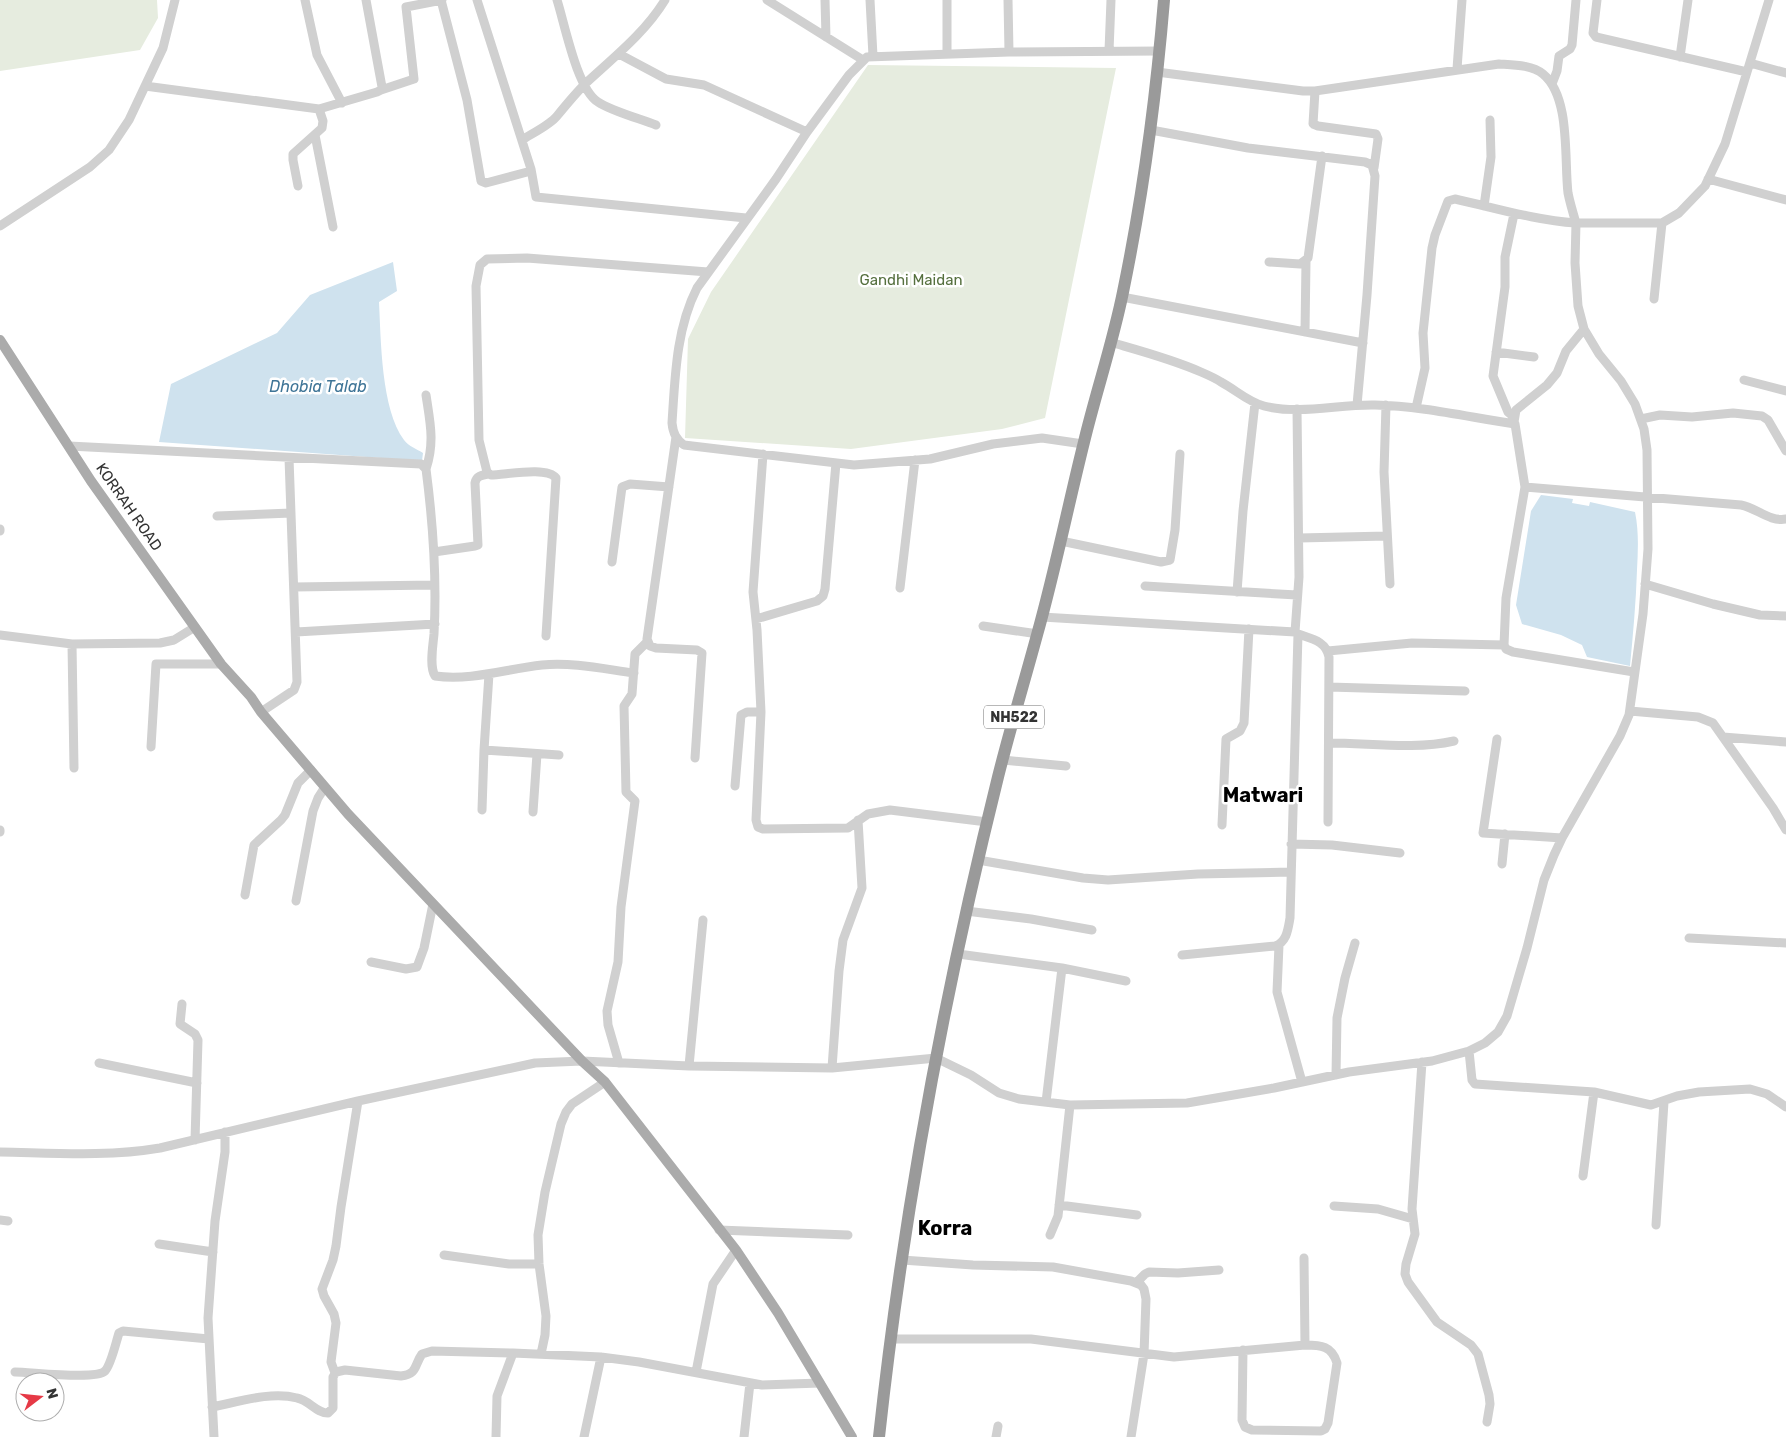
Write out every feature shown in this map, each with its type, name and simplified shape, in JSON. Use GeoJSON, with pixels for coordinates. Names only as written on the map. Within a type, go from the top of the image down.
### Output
{"type":"FeatureCollection","features":[{"type":"Feature","properties":{"kind":"highway","name":"NH522"},"geometry":{"type":"LineString","coordinates":[[879,1437],[890,1339],[936,1058],[966,911],[987,822],[1038,634],[1122,297],[1138,219],[1151,130],[1164,0]]}},
{"type":"Feature","properties":{"kind":"main road","name":"KORRAH ROAD"},"geometry":{"type":"LineString","coordinates":[[0,340],[91,481],[221,664],[242,686],[261,712],[348,814],[582,1061],[605,1082],[736,1250],[778,1313],[852,1437]]}},
{"type":"Feature","properties":{"kind":"street"},"geometry":{"type":"LineString","coordinates":[[0,226],[90,167],[109,150],[129,120],[162,48],[175,0]]}},
{"type":"Feature","properties":{"kind":"street"},"geometry":{"type":"LineString","coordinates":[[304,0],[317,55],[342,103]]}},
{"type":"Feature","properties":{"kind":"street"},"geometry":{"type":"LineString","coordinates":[[366,0],[381,90]]}},
{"type":"Feature","properties":{"kind":"street"},"geometry":{"type":"LineString","coordinates":[[145,86],[319,109],[342,103],[414,79],[406,7],[442,0],[467,100],[481,181],[486,183],[531,171]]}},
{"type":"Feature","properties":{"kind":"street"},"geometry":{"type":"LineString","coordinates":[[477,0],[522,140],[536,197],[746,218]]}},
{"type":"Feature","properties":{"kind":"street"},"geometry":{"type":"LineString","coordinates":[[557,0],[584,86],[592,97],[599,103],[656,125]]}},
{"type":"Feature","properties":{"kind":"street"},"geometry":{"type":"LineString","coordinates":[[522,140],[556,117],[560,110],[619,54],[658,11],[665,0]]}},
{"type":"Feature","properties":{"kind":"street"},"geometry":{"type":"LineString","coordinates":[[767,0],[778,3],[826,37],[863,60]]}},
{"type":"Feature","properties":{"kind":"street"},"geometry":{"type":"LineString","coordinates":[[825,0],[826,37]]}},
{"type":"Feature","properties":{"kind":"street"},"geometry":{"type":"LineString","coordinates":[[870,0],[873,56]]}},
{"type":"Feature","properties":{"kind":"street"},"geometry":{"type":"LineString","coordinates":[[947,0],[947,54]]}},
{"type":"Feature","properties":{"kind":"street"},"geometry":{"type":"LineString","coordinates":[[1008,0],[1009,52]]}},
{"type":"Feature","properties":{"kind":"street"},"geometry":{"type":"LineString","coordinates":[[1109,51],[1111,0]]}},
{"type":"Feature","properties":{"kind":"street"},"geometry":{"type":"LineString","coordinates":[[1457,69],[1462,0]]}},
{"type":"Feature","properties":{"kind":"street"},"geometry":{"type":"LineString","coordinates":[[1552,84],[1557,71],[1560,53],[1570,49],[1572,45],[1576,0]]}},
{"type":"Feature","properties":{"kind":"street"},"geometry":{"type":"LineString","coordinates":[[1597,0],[1593,33],[1596,37],[1680,57],[1786,73]]}},
{"type":"Feature","properties":{"kind":"street"},"geometry":{"type":"LineString","coordinates":[[1680,57],[1688,0]]}},
{"type":"Feature","properties":{"kind":"street"},"geometry":{"type":"LineString","coordinates":[[1416,408],[1425,368],[1426,353],[1423,332],[1430,261],[1435,235],[1446,203],[1455,199],[1514,214],[1556,222],[1662,222],[1672,218],[1705,186],[1725,144],[1768,0]]}},
{"type":"Feature","properties":{"kind":"street"},"geometry":{"type":"LineString","coordinates":[[1084,444],[1042,438],[993,444],[930,460],[854,465],[684,445],[676,438],[672,423],[676,363],[683,326],[688,306],[697,288],[776,179],[807,132],[863,60],[873,56],[1009,52],[1160,51]]}},
{"type":"Feature","properties":{"kind":"street"},"geometry":{"type":"LineString","coordinates":[[619,54],[666,79],[704,85],[807,132]]}},
{"type":"Feature","properties":{"kind":"street"},"geometry":{"type":"LineString","coordinates":[[0,1152],[117,1154],[160,1148],[358,1101],[535,1063],[582,1061],[689,1066],[832,1068],[936,1058],[970,1075],[999,1093],[1019,1099],[1070,1105],[1187,1103],[1336,1075],[1422,1062],[1469,1051],[1485,1043],[1498,1032],[1507,1016],[1528,948],[1544,880],[1562,838],[1620,736],[1630,710],[1643,614],[1648,549],[1647,450],[1644,429],[1622,381],[1600,354],[1584,329],[1578,306],[1575,263],[1576,223],[1568,194],[1563,124],[1558,98],[1552,84],[1543,74],[1524,66],[1499,64],[1315,91],[1294,90],[1157,72]]}},
{"type":"Feature","properties":{"kind":"street"},"geometry":{"type":"LineString","coordinates":[[1315,91],[1313,124],[1376,134],[1378,139],[1374,168],[1358,404]]}},
{"type":"Feature","properties":{"kind":"street"},"geometry":{"type":"LineString","coordinates":[[298,186],[293,154],[323,126],[319,109]]}},
{"type":"Feature","properties":{"kind":"street"},"geometry":{"type":"LineString","coordinates":[[1484,206],[1490,157],[1490,120]]}},
{"type":"Feature","properties":{"kind":"street"},"geometry":{"type":"LineString","coordinates":[[1151,130],[1248,148],[1365,162],[1374,168]]}},
{"type":"Feature","properties":{"kind":"street"},"geometry":{"type":"LineString","coordinates":[[315,135],[334,227]]}},
{"type":"Feature","properties":{"kind":"street"},"geometry":{"type":"LineString","coordinates":[[1305,332],[1306,261],[1309,254],[1322,156]]}},
{"type":"Feature","properties":{"kind":"street"},"geometry":{"type":"LineString","coordinates":[[1708,179],[1786,200]]}},
{"type":"Feature","properties":{"kind":"street"},"geometry":{"type":"LineString","coordinates":[[1514,214],[1504,262],[1505,286],[1493,376],[1508,412],[1514,421]]}},
{"type":"Feature","properties":{"kind":"street"},"geometry":{"type":"LineString","coordinates":[[1654,299],[1662,222]]}},
{"type":"Feature","properties":{"kind":"street"},"geometry":{"type":"LineString","coordinates":[[488,474],[479,440],[476,286],[483,261],[527,258],[708,272]]}},
{"type":"Feature","properties":{"kind":"street"},"geometry":{"type":"LineString","coordinates":[[1269,262],[1296,264],[1306,261]]}},
{"type":"Feature","properties":{"kind":"street"},"geometry":{"type":"LineString","coordinates":[[1122,297],[1363,343]]}},
{"type":"Feature","properties":{"kind":"street"},"geometry":{"type":"LineString","coordinates":[[1584,329],[1566,351],[1557,374],[1547,385],[1516,410],[1514,421],[1525,487],[1506,598],[1504,645],[1506,649],[1513,652],[1634,672]]}},
{"type":"Feature","properties":{"kind":"street"},"geometry":{"type":"LineString","coordinates":[[1110,342],[1200,371],[1255,403],[1265,406],[1297,409],[1358,404],[1386,405],[1514,421]]}},
{"type":"Feature","properties":{"kind":"street"},"geometry":{"type":"LineString","coordinates":[[1496,352],[1534,357]]}},
{"type":"Feature","properties":{"kind":"street"},"geometry":{"type":"LineString","coordinates":[[1744,380],[1786,391]]}},
{"type":"Feature","properties":{"kind":"street"},"geometry":{"type":"LineString","coordinates":[[426,395],[432,447],[426,469],[434,552],[435,624],[432,668],[435,676],[489,674],[542,665],[572,665],[634,673]]}},
{"type":"Feature","properties":{"kind":"street"},"geometry":{"type":"LineString","coordinates":[[1237,592],[1243,511],[1255,403]]}},
{"type":"Feature","properties":{"kind":"street"},"geometry":{"type":"LineString","coordinates":[[1386,405],[1384,472],[1390,584]]}},
{"type":"Feature","properties":{"kind":"street"},"geometry":{"type":"LineString","coordinates":[[1182,955],[1266,948],[1279,945],[1285,938],[1288,930],[1290,918],[1298,595],[1297,409]]}},
{"type":"Feature","properties":{"kind":"street"},"geometry":{"type":"LineString","coordinates":[[1640,419],[1660,415],[1697,417],[1725,413],[1762,416],[1768,420],[1786,450]]}},
{"type":"Feature","properties":{"kind":"street"},"geometry":{"type":"LineString","coordinates":[[620,1063],[608,1025],[607,1011],[618,962],[620,907],[635,801],[626,792],[624,710],[632,694],[636,652],[647,642],[676,438]]}},
{"type":"Feature","properties":{"kind":"street"},"geometry":{"type":"LineString","coordinates":[[68,446],[419,463],[426,469]]}},
{"type":"Feature","properties":{"kind":"street"},"geometry":{"type":"LineString","coordinates":[[763,454],[753,592],[761,712],[756,820],[758,827],[763,830],[844,828],[873,813],[890,810],[987,822]]}},
{"type":"Feature","properties":{"kind":"street"},"geometry":{"type":"LineString","coordinates":[[1061,541],[1161,562],[1170,560],[1175,530],[1180,454]]}},
{"type":"Feature","properties":{"kind":"street"},"geometry":{"type":"LineString","coordinates":[[261,712],[296,687],[296,632],[289,458]]}},
{"type":"Feature","properties":{"kind":"street"},"geometry":{"type":"LineString","coordinates":[[900,588],[915,460]]}},
{"type":"Feature","properties":{"kind":"street"},"geometry":{"type":"LineString","coordinates":[[756,619],[817,601],[823,596],[836,463]]}},
{"type":"Feature","properties":{"kind":"street"},"geometry":{"type":"LineString","coordinates":[[434,552],[478,545],[475,483],[478,477],[488,474],[533,472],[552,474],[556,477],[546,636]]}},
{"type":"Feature","properties":{"kind":"street"},"geometry":{"type":"LineString","coordinates":[[612,562],[622,487],[630,484],[668,487]]}},
{"type":"Feature","properties":{"kind":"street"},"geometry":{"type":"LineString","coordinates":[[1525,487],[1741,505],[1752,507],[1774,519],[1786,519]]}},
{"type":"Feature","properties":{"kind":"street"},"geometry":{"type":"LineString","coordinates":[[217,516],[291,513]]}},
{"type":"Feature","properties":{"kind":"street"},"geometry":{"type":"LineString","coordinates":[[1298,538],[1388,536]]}},
{"type":"Feature","properties":{"kind":"street"},"geometry":{"type":"LineString","coordinates":[[1645,584],[1713,604],[1777,617],[1786,616]]}},
{"type":"Feature","properties":{"kind":"street"},"geometry":{"type":"LineString","coordinates":[[294,586],[434,585]]}},
{"type":"Feature","properties":{"kind":"street"},"geometry":{"type":"LineString","coordinates":[[1146,586],[1298,595]]}},
{"type":"Feature","properties":{"kind":"street"},"geometry":{"type":"LineString","coordinates":[[1042,617],[1296,633],[1322,643],[1328,651],[1328,822]]}},
{"type":"Feature","properties":{"kind":"street"},"geometry":{"type":"LineString","coordinates":[[296,632],[435,624]]}},
{"type":"Feature","properties":{"kind":"street"},"geometry":{"type":"LineString","coordinates":[[983,626],[1038,634]]}},
{"type":"Feature","properties":{"kind":"street"},"geometry":{"type":"LineString","coordinates":[[0,635],[72,644],[168,642],[182,636],[195,627]]}},
{"type":"Feature","properties":{"kind":"street"},"geometry":{"type":"LineString","coordinates":[[1222,825],[1226,739],[1240,731],[1244,723],[1249,629]]}},
{"type":"Feature","properties":{"kind":"street"},"geometry":{"type":"LineString","coordinates":[[647,642],[650,646],[656,648],[697,650],[702,653],[695,758]]}},
{"type":"Feature","properties":{"kind":"street"},"geometry":{"type":"LineString","coordinates":[[72,644],[74,768]]}},
{"type":"Feature","properties":{"kind":"street"},"geometry":{"type":"LineString","coordinates":[[1328,651],[1412,644],[1504,645]]}},
{"type":"Feature","properties":{"kind":"street"},"geometry":{"type":"LineString","coordinates":[[151,747],[156,664],[221,664]]}},
{"type":"Feature","properties":{"kind":"street"},"geometry":{"type":"LineString","coordinates":[[482,810],[489,674]]}},
{"type":"Feature","properties":{"kind":"street"},"geometry":{"type":"LineString","coordinates":[[1329,687],[1465,691]]}},
{"type":"Feature","properties":{"kind":"street"},"geometry":{"type":"LineString","coordinates":[[1630,710],[1698,717],[1713,723],[1773,808],[1786,830]]}},
{"type":"Feature","properties":{"kind":"street"},"geometry":{"type":"LineString","coordinates":[[735,786],[741,715],[745,712],[761,712]]}},
{"type":"Feature","properties":{"kind":"street"},"geometry":{"type":"LineString","coordinates":[[1723,737],[1786,742]]}},
{"type":"Feature","properties":{"kind":"street"},"geometry":{"type":"LineString","coordinates":[[1497,739],[1483,833],[1562,838]]}},
{"type":"Feature","properties":{"kind":"street"},"geometry":{"type":"LineString","coordinates":[[1329,744],[1363,743],[1421,746],[1454,740]]}},
{"type":"Feature","properties":{"kind":"street"},"geometry":{"type":"LineString","coordinates":[[484,750],[559,755]]}},
{"type":"Feature","properties":{"kind":"street"},"geometry":{"type":"LineString","coordinates":[[533,812],[537,754]]}},
{"type":"Feature","properties":{"kind":"street"},"geometry":{"type":"LineString","coordinates":[[1003,760],[1066,766]]}},
{"type":"Feature","properties":{"kind":"street"},"geometry":{"type":"LineString","coordinates":[[246,895],[254,845],[268,834],[285,815],[298,783],[311,770]]}},
{"type":"Feature","properties":{"kind":"street"},"geometry":{"type":"LineString","coordinates":[[296,901],[313,811],[325,787]]}},
{"type":"Feature","properties":{"kind":"street"},"geometry":{"type":"LineString","coordinates":[[832,1068],[842,949],[862,888],[858,820]]}},
{"type":"Feature","properties":{"kind":"street"},"geometry":{"type":"LineString","coordinates":[[1502,864],[1505,834]]}},
{"type":"Feature","properties":{"kind":"street"},"geometry":{"type":"LineString","coordinates":[[1291,844],[1332,845],[1400,853]]}},
{"type":"Feature","properties":{"kind":"street"},"geometry":{"type":"LineString","coordinates":[[978,860],[1083,878],[1108,880],[1198,874],[1291,872]]}},
{"type":"Feature","properties":{"kind":"street"},"geometry":{"type":"LineString","coordinates":[[371,962],[406,969],[417,967],[424,948],[434,904]]}},
{"type":"Feature","properties":{"kind":"street"},"geometry":{"type":"LineString","coordinates":[[966,911],[1031,919],[1092,930]]}},
{"type":"Feature","properties":{"kind":"street"},"geometry":{"type":"LineString","coordinates":[[689,1066],[703,920]]}},
{"type":"Feature","properties":{"kind":"street"},"geometry":{"type":"LineString","coordinates":[[1689,938],[1786,943]]}},
{"type":"Feature","properties":{"kind":"street"},"geometry":{"type":"LineString","coordinates":[[1336,1075],[1337,1018],[1345,978],[1355,943]]}},
{"type":"Feature","properties":{"kind":"street"},"geometry":{"type":"LineString","coordinates":[[1279,945],[1277,992],[1302,1082]]}},
{"type":"Feature","properties":{"kind":"street"},"geometry":{"type":"LineString","coordinates":[[958,954],[1062,968],[1126,981]]}},
{"type":"Feature","properties":{"kind":"street"},"geometry":{"type":"LineString","coordinates":[[1046,1102],[1062,968]]}},
{"type":"Feature","properties":{"kind":"street"},"geometry":{"type":"LineString","coordinates":[[182,1004],[180,1024],[195,1034],[198,1040],[195,1140]]}},
{"type":"Feature","properties":{"kind":"street"},"geometry":{"type":"LineString","coordinates":[[1469,1051],[1472,1080],[1476,1084],[1594,1092],[1646,1105],[1654,1105],[1699,1092],[1750,1089],[1767,1094],[1786,1107]]}},
{"type":"Feature","properties":{"kind":"street"},"geometry":{"type":"LineString","coordinates":[[1422,1062],[1412,1208],[1414,1234],[1405,1274],[1408,1282],[1437,1322],[1471,1345],[1478,1354],[1489,1395],[1490,1404],[1487,1422]]}},
{"type":"Feature","properties":{"kind":"street"},"geometry":{"type":"LineString","coordinates":[[99,1063],[197,1083]]}},
{"type":"Feature","properties":{"kind":"street"},"geometry":{"type":"LineString","coordinates":[[542,1354],[546,1316],[539,1264],[538,1235],[545,1192],[561,1124],[566,1112],[572,1104],[605,1082]]}},
{"type":"Feature","properties":{"kind":"street"},"geometry":{"type":"LineString","coordinates":[[1583,1176],[1594,1092]]}},
{"type":"Feature","properties":{"kind":"street"},"geometry":{"type":"LineString","coordinates":[[212,1407],[267,1397],[289,1396],[300,1398],[318,1411],[328,1412],[334,1408],[332,1381],[335,1373],[332,1362],[336,1323],[334,1314],[322,1289],[336,1246],[358,1101]]}},
{"type":"Feature","properties":{"kind":"street"},"geometry":{"type":"LineString","coordinates":[[1656,1225],[1664,1102]]}},
{"type":"Feature","properties":{"kind":"street"},"geometry":{"type":"LineString","coordinates":[[1050,1235],[1059,1205],[1070,1105]]}},
{"type":"Feature","properties":{"kind":"street"},"geometry":{"type":"LineString","coordinates":[[214,1437],[208,1318],[215,1214],[225,1152],[225,1132]]}},
{"type":"Feature","properties":{"kind":"street"},"geometry":{"type":"LineString","coordinates":[[1059,1205],[1137,1215]]}},
{"type":"Feature","properties":{"kind":"street"},"geometry":{"type":"LineString","coordinates":[[1334,1206],[1378,1209],[1413,1219]]}},
{"type":"Feature","properties":{"kind":"street"},"geometry":{"type":"LineString","coordinates":[[719,1230],[848,1235]]}},
{"type":"Feature","properties":{"kind":"street"},"geometry":{"type":"LineString","coordinates":[[159,1244],[213,1252]]}},
{"type":"Feature","properties":{"kind":"street"},"geometry":{"type":"LineString","coordinates":[[696,1372],[713,1284],[736,1250]]}},
{"type":"Feature","properties":{"kind":"street"},"geometry":{"type":"LineString","coordinates":[[444,1256],[519,1265],[539,1264]]}},
{"type":"Feature","properties":{"kind":"street"},"geometry":{"type":"LineString","coordinates":[[1304,1258],[1305,1345]]}},
{"type":"Feature","properties":{"kind":"street"},"geometry":{"type":"LineString","coordinates":[[902,1260],[974,1265],[1053,1267],[1137,1282],[1144,1289],[1146,1299],[1144,1354],[1131,1437]]}},
{"type":"Feature","properties":{"kind":"street"},"geometry":{"type":"LineString","coordinates":[[1137,1282],[1149,1272],[1178,1273],[1219,1270]]}},
{"type":"Feature","properties":{"kind":"street"},"geometry":{"type":"LineString","coordinates":[[65,1374],[79,1375],[103,1372],[108,1367],[119,1334],[123,1331],[209,1339]]}},
{"type":"Feature","properties":{"kind":"street"},"geometry":{"type":"LineString","coordinates":[[890,1339],[1031,1339],[1174,1357],[1243,1350],[1316,1345],[1327,1348],[1334,1354],[1337,1363],[1328,1424],[1325,1429],[1308,1434],[1252,1430],[1245,1427],[1242,1420],[1243,1350]]}},
{"type":"Feature","properties":{"kind":"street"},"geometry":{"type":"LineString","coordinates":[[335,1373],[345,1370],[405,1376],[413,1373],[420,1356],[427,1352],[513,1353],[639,1362],[750,1383],[775,1385],[820,1383]]}},
{"type":"Feature","properties":{"kind":"street"},"geometry":{"type":"LineString","coordinates":[[496,1437],[498,1396],[513,1353]]}},
{"type":"Feature","properties":{"kind":"street"},"geometry":{"type":"LineString","coordinates":[[584,1437],[601,1358]]}},
{"type":"Feature","properties":{"kind":"street"},"geometry":{"type":"LineString","coordinates":[[744,1437],[750,1383]]}},
{"type":"Feature","properties":{"kind":"street"},"geometry":{"type":"LineString","coordinates":[[996,1437],[998,1426]]}},
{"type":"Feature","properties":{"kind":"green space"},"geometry":{"type":"Polygon","coordinates":[[[0,0],[157,0],[158,18],[140,50],[0,71],[0,0]]]}},
{"type":"Feature","properties":{"kind":"green space","name":"Gandhi Maidan"},"geometry":{"type":"Polygon","coordinates":[[[868,65],[1116,68],[1045,418],[1002,429],[851,449],[685,438],[688,339],[711,292],[868,65]]]}},
{"type":"Feature","properties":{"kind":"water","name":"Dhobia Talab"},"geometry":{"type":"Polygon","coordinates":[[[393,262],[397,291],[379,302],[384,374],[396,427],[410,446],[423,453],[422,461],[159,442],[171,384],[277,333],[310,295],[393,262]]]}},
{"type":"Feature","properties":{"kind":"water"},"geometry":{"type":"Polygon","coordinates":[[[1541,495],[1573,499],[1572,503],[1589,506],[1590,502],[1635,512],[1638,556],[1630,666],[1587,657],[1582,645],[1561,635],[1522,624],[1516,605],[1531,511],[1541,495]]]}},
{"type":"Feature","properties":{"kind":"district","name":"Matwari"},"geometry":{"type":"Point","coordinates":[1263,795]}},
{"type":"Feature","properties":{"kind":"district","name":"Korra"},"geometry":{"type":"Point","coordinates":[945,1228]}}]}
